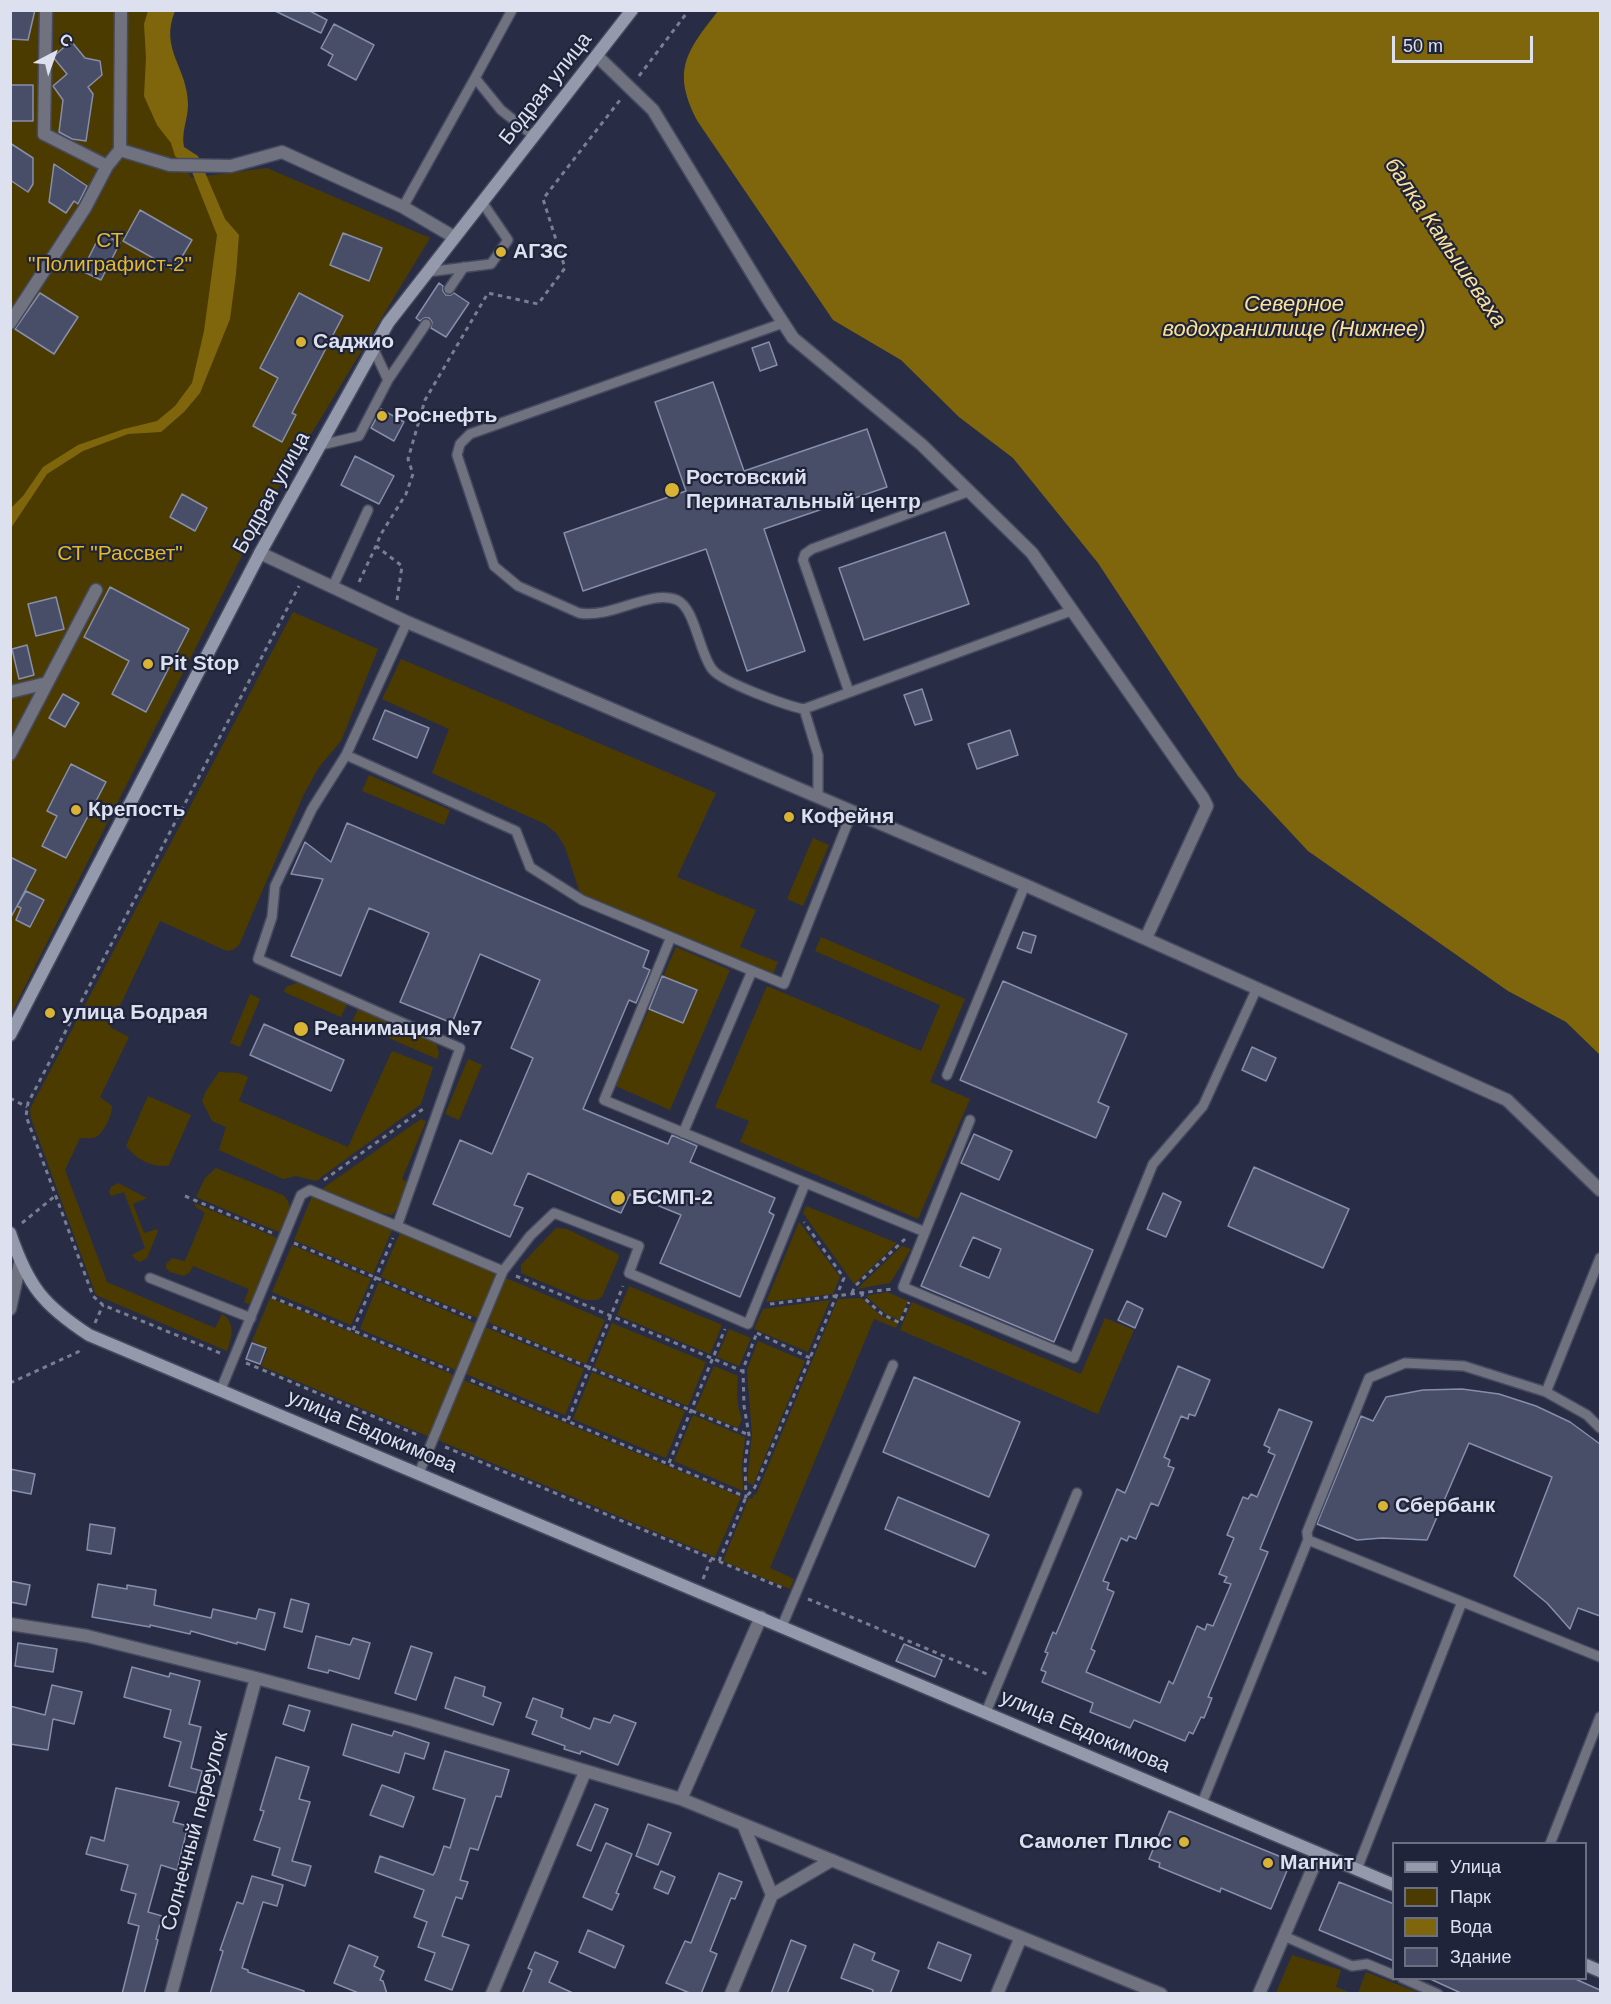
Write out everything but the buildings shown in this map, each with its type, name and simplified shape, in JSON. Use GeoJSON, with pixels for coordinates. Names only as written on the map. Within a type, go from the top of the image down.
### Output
{"type":"FeatureCollection","features":[{"type":"Feature","properties":{"kind":"main road","name":"Бодрая улица"},"geometry":{"type":"LineString","coordinates":[[10,1035],[260,553],[388,323],[632,10]]}},
{"type":"Feature","properties":{"kind":"main road","name":"улица Евдокимова"},"geometry":{"type":"LineString","coordinates":[[15,1229],[20,1263],[40,1297],[62,1317],[89,1335],[1392,1883]]}},
{"type":"Feature","properties":{"kind":"street"},"geometry":{"type":"LineString","coordinates":[[46,10],[44,134],[107,166]]}},
{"type":"Feature","properties":{"kind":"street"},"geometry":{"type":"LineString","coordinates":[[10,323],[85,208],[107,166],[120,150],[121,10]]}},
{"type":"Feature","properties":{"kind":"street"},"geometry":{"type":"LineString","coordinates":[[597,56],[653,110],[793,338],[922,445],[1032,553],[1207,806],[1146,938]]}},
{"type":"Feature","properties":{"kind":"street"},"geometry":{"type":"LineString","coordinates":[[120,150],[170,165],[231,166],[282,152],[403,207],[454,237]]}},
{"type":"Feature","properties":{"kind":"street"},"geometry":{"type":"LineString","coordinates":[[260,553],[407,622],[1025,885],[1506,1100],[1600,1190]]}},
{"type":"Feature","properties":{"kind":"street"},"geometry":{"type":"LineString","coordinates":[[10,754],[96,590]]}},
{"type":"Feature","properties":{"kind":"street"},"geometry":{"type":"LineString","coordinates":[[10,692],[47,683]]}},
{"type":"Feature","properties":{"kind":"street"},"geometry":{"type":"LineString","coordinates":[[10,1309],[20,1263]]}},
{"type":"Feature","properties":{"kind":"street"},"geometry":{"type":"LineString","coordinates":[[681,1799],[761,1617]]}},
{"type":"Feature","properties":{"kind":"street"},"geometry":{"type":"LineString","coordinates":[[10,1624],[87,1636],[256,1678],[412,1719],[681,1799],[1161,1994]]}},
{"type":"Feature","properties":{"kind":"street","name":"Солнечный переулок"},"geometry":{"type":"LineString","coordinates":[[171,1994],[256,1678]]}},
{"type":"Feature","properties":{"kind":"street"},"geometry":{"type":"LineString","coordinates":[[492,1994],[585,1772]]}},
{"type":"Feature","properties":{"kind":"street"},"geometry":{"type":"LineString","coordinates":[[743,1824],[772,1895]]}},
{"type":"Feature","properties":{"kind":"street"},"geometry":{"type":"LineString","coordinates":[[1259,1994],[1319,1854]]}},
{"type":"Feature","properties":{"kind":"street"},"geometry":{"type":"LineString","coordinates":[[731,1994],[772,1895],[832,1860]]}},
{"type":"Feature","properties":{"kind":"street"},"geometry":{"type":"LineString","coordinates":[[997,1994],[1021,1937]]}},
{"type":"Feature","properties":{"kind":"lane"},"geometry":{"type":"LineString","coordinates":[[403,207],[512,10]]}},
{"type":"Feature","properties":{"kind":"lane"},"geometry":{"type":"LineString","coordinates":[[475,78],[501,110],[534,136]]}},
{"type":"Feature","properties":{"kind":"lane"},"geometry":{"type":"LineString","coordinates":[[427,272],[491,264],[508,240],[482,202]]}},
{"type":"Feature","properties":{"kind":"lane"},"geometry":{"type":"LineString","coordinates":[[449,289],[464,267]]}},
{"type":"Feature","properties":{"kind":"lane"},"geometry":{"type":"LineString","coordinates":[[783,323],[470,434],[460,444],[457,455],[494,566],[518,586],[579,613],[603,614],[662,596],[678,601],[686,606],[712,671],[790,707],[804,709],[1071,611]]}},
{"type":"Feature","properties":{"kind":"lane"},"geometry":{"type":"LineString","coordinates":[[321,445],[359,436],[388,380],[426,324]]}},
{"type":"Feature","properties":{"kind":"lane"},"geometry":{"type":"LineString","coordinates":[[374,350],[388,380]]}},
{"type":"Feature","properties":{"kind":"lane"},"geometry":{"type":"LineString","coordinates":[[849,692],[803,560],[805,554],[812,549],[970,491]]}},
{"type":"Feature","properties":{"kind":"lane"},"geometry":{"type":"LineString","coordinates":[[333,586],[368,510]]}},
{"type":"Feature","properties":{"kind":"lane"},"geometry":{"type":"LineString","coordinates":[[398,1226],[460,1048],[258,958],[272,917],[275,886],[312,809],[346,755],[407,622]]}},
{"type":"Feature","properties":{"kind":"lane"},"geometry":{"type":"LineString","coordinates":[[804,709],[818,755],[818,797]]}},
{"type":"Feature","properties":{"kind":"lane"},"geometry":{"type":"LineString","coordinates":[[346,755],[516,831],[530,867],[582,900],[784,984],[852,812]]}},
{"type":"Feature","properties":{"kind":"lane"},"geometry":{"type":"LineString","coordinates":[[947,1075],[1025,885]]}},
{"type":"Feature","properties":{"kind":"lane"},"geometry":{"type":"LineString","coordinates":[[671,937],[604,1100],[920,1230]]}},
{"type":"Feature","properties":{"kind":"lane"},"geometry":{"type":"LineString","coordinates":[[683,1133],[752,971]]}},
{"type":"Feature","properties":{"kind":"lane"},"geometry":{"type":"LineString","coordinates":[[970,1120],[920,1230],[903,1287],[1074,1358],[1153,1164],[1203,1106],[1257,988]]}},
{"type":"Feature","properties":{"kind":"lane"},"geometry":{"type":"LineString","coordinates":[[419,1473],[503,1271],[530,1236],[554,1213],[639,1246],[629,1273],[748,1324],[805,1184]]}},
{"type":"Feature","properties":{"kind":"lane"},"geometry":{"type":"LineString","coordinates":[[221,1389],[301,1195],[310,1190],[503,1271]]}},
{"type":"Feature","properties":{"kind":"lane"},"geometry":{"type":"LineString","coordinates":[[1546,1392],[1600,1258]]}},
{"type":"Feature","properties":{"kind":"lane"},"geometry":{"type":"LineString","coordinates":[[150,1278],[251,1318]]}},
{"type":"Feature","properties":{"kind":"lane"},"geometry":{"type":"LineString","coordinates":[[1202,1803],[1308,1540],[1307,1532],[1369,1378],[1405,1363],[1464,1366],[1546,1392],[1587,1415],[1600,1428]]}},
{"type":"Feature","properties":{"kind":"lane"},"geometry":{"type":"LineString","coordinates":[[782,1626],[893,1365]]}},
{"type":"Feature","properties":{"kind":"lane"},"geometry":{"type":"LineString","coordinates":[[986,1712],[1077,1493]]}},
{"type":"Feature","properties":{"kind":"lane"},"geometry":{"type":"LineString","coordinates":[[1308,1540],[1600,1658]]}},
{"type":"Feature","properties":{"kind":"lane"},"geometry":{"type":"LineString","coordinates":[[1357,1869],[1462,1602]]}},
{"type":"Feature","properties":{"kind":"lane"},"geometry":{"type":"LineString","coordinates":[[1551,1842],[1600,1717]]}},
{"type":"Feature","properties":{"kind":"lane"},"geometry":{"type":"LineString","coordinates":[[1284,1936],[1352,1966],[1367,1964],[1392,1974]]}},
{"type":"Feature","properties":{"kind":"lane"},"geometry":{"type":"LineString","coordinates":[[1406,1980],[1438,1994]]}},
{"type":"Feature","properties":{"kind":"path"},"geometry":{"type":"LineString","coordinates":[[353,596],[381,534],[406,494],[412,474],[408,459],[425,400],[488,293],[538,304],[566,268],[543,199],[689,10]]}},
{"type":"Feature","properties":{"kind":"path"},"geometry":{"type":"LineString","coordinates":[[376,546],[402,566],[395,615]]}},
{"type":"Feature","properties":{"kind":"path"},"geometry":{"type":"LineString","coordinates":[[305,574],[28,1103],[26,1116],[93,1296],[103,1305],[999,1679]]}},
{"type":"Feature","properties":{"kind":"path"},"geometry":{"type":"LineString","coordinates":[[314,1191],[318,1184],[444,1094]]}},
{"type":"Feature","properties":{"kind":"path"},"geometry":{"type":"LineString","coordinates":[[10,1098],[27,1107]]}},
{"type":"Feature","properties":{"kind":"path"},"geometry":{"type":"LineString","coordinates":[[15,1229],[55,1196]]}},
{"type":"Feature","properties":{"kind":"path"},"geometry":{"type":"LineString","coordinates":[[185,1196],[749,1435]]}},
{"type":"Feature","properties":{"kind":"path"},"geometry":{"type":"LineString","coordinates":[[718,1561],[746,1497],[755,1488],[844,1278],[801,1217],[794,1214]]}},
{"type":"Feature","properties":{"kind":"path"},"geometry":{"type":"LineString","coordinates":[[353,1330],[398,1226]]}},
{"type":"Feature","properties":{"kind":"path"},"geometry":{"type":"LineString","coordinates":[[852,1293],[855,1286],[920,1230]]}},
{"type":"Feature","properties":{"kind":"path"},"geometry":{"type":"LineString","coordinates":[[503,1271],[743,1372]]}},
{"type":"Feature","properties":{"kind":"path"},"geometry":{"type":"LineString","coordinates":[[568,1420],[629,1273]]}},
{"type":"Feature","properties":{"kind":"path"},"geometry":{"type":"LineString","coordinates":[[757,1303],[765,1305],[903,1287]]}},
{"type":"Feature","properties":{"kind":"path"},"geometry":{"type":"LineString","coordinates":[[261,1292],[746,1497]]}},
{"type":"Feature","properties":{"kind":"path"},"geometry":{"type":"LineString","coordinates":[[863,1292],[862,1296],[882,1314],[900,1323],[914,1292]]}},
{"type":"Feature","properties":{"kind":"path"},"geometry":{"type":"LineString","coordinates":[[10,1383],[78,1352],[103,1305]]}},
{"type":"Feature","properties":{"kind":"path"},"geometry":{"type":"LineString","coordinates":[[669,1463],[730,1317]]}},
{"type":"Feature","properties":{"kind":"path"},"geometry":{"type":"LineString","coordinates":[[748,1324],[756,1333],[810,1358]]}},
{"type":"Feature","properties":{"kind":"path"},"geometry":{"type":"LineString","coordinates":[[746,1497],[745,1464],[749,1435],[744,1406],[743,1372],[756,1333]]}},
{"type":"Feature","properties":{"kind":"path"},"geometry":{"type":"LineString","coordinates":[[699,1591],[711,1558]]}},
{"type":"Feature","properties":{"kind":"green space","name":"СТ \"Рассвет\""},"geometry":{"type":"Polygon","coordinates":[[[11,11],[148,11],[172,136],[191,178],[267,168],[430,238],[264,512],[11,1014],[11,11]]]}},
{"type":"Feature","properties":{"kind":"green space"},"geometry":{"type":"Polygon","coordinates":[[[293,612],[378,649],[341,741],[319,767],[304,794],[239,945],[227,951],[160,921],[110,1027],[129,1037],[100,1097],[112,1106],[109,1119],[105,1128],[96,1137],[80,1138],[65,1170],[107,1282],[215,1328],[222,1314],[231,1326],[227,1351],[96,1295],[31,1118],[30,1109],[293,612]]]}},
{"type":"Feature","properties":{"kind":"green space"},"geometry":{"type":"Polygon","coordinates":[[[401,659],[716,793],[677,877],[756,910],[740,947],[778,962],[773,974],[580,893],[565,847],[557,834],[545,824],[432,773],[449,729],[382,699],[401,659]]]}},
{"type":"Feature","properties":{"kind":"green space"},"geometry":{"type":"Polygon","coordinates":[[[369,775],[450,810],[444,825],[362,791],[369,775]]]}},
{"type":"Feature","properties":{"kind":"green space"},"geometry":{"type":"Polygon","coordinates":[[[813,838],[829,845],[803,906],[787,899],[813,838]]]}},
{"type":"Feature","properties":{"kind":"green space"},"geometry":{"type":"Polygon","coordinates":[[[821,937],[965,999],[930,1082],[970,1099],[918,1219],[740,1142],[749,1121],[715,1107],[767,986],[921,1051],[940,1005],[815,951],[821,937]]]}},
{"type":"Feature","properties":{"kind":"green space"},"geometry":{"type":"Polygon","coordinates":[[[676,947],[730,970],[670,1110],[616,1086],[676,947]]]}},
{"type":"Feature","properties":{"kind":"green space"},"geometry":{"type":"Polygon","coordinates":[[[297,983],[347,1004],[341,1017],[284,992],[286,987],[297,983]]]}},
{"type":"Feature","properties":{"kind":"green space"},"geometry":{"type":"Polygon","coordinates":[[[250,994],[260,999],[240,1047],[230,1043],[250,994]]]}},
{"type":"Feature","properties":{"kind":"green space"},"geometry":{"type":"Polygon","coordinates":[[[358,1009],[436,1043],[439,1053],[437,1059],[352,1022],[358,1009]]]}},
{"type":"Feature","properties":{"kind":"green space"},"geometry":{"type":"Polygon","coordinates":[[[392,1051],[433,1067],[421,1104],[316,1181],[296,1176],[283,1179],[219,1150],[226,1127],[212,1121],[202,1101],[219,1072],[238,1073],[248,1077],[239,1101],[348,1147],[392,1051]]]}},
{"type":"Feature","properties":{"kind":"green space"},"geometry":{"type":"Polygon","coordinates":[[[468,1059],[482,1065],[459,1120],[445,1114],[468,1059]]]}},
{"type":"Feature","properties":{"kind":"green space"},"geometry":{"type":"Polygon","coordinates":[[[148,1096],[191,1115],[169,1165],[157,1166],[145,1162],[126,1146],[148,1096]]]}},
{"type":"Feature","properties":{"kind":"green space"},"geometry":{"type":"Polygon","coordinates":[[[421,1119],[426,1121],[402,1179],[409,1183],[400,1206],[392,1215],[380,1213],[322,1189],[421,1119]]]}},
{"type":"Feature","properties":{"kind":"green space"},"geometry":{"type":"Polygon","coordinates":[[[216,1168],[283,1195],[287,1199],[289,1208],[279,1232],[196,1197],[205,1178],[216,1168]]]}},
{"type":"Feature","properties":{"kind":"green space"},"geometry":{"type":"Polygon","coordinates":[[[118,1183],[147,1198],[133,1204],[144,1233],[157,1229],[158,1231],[147,1258],[140,1262],[132,1255],[145,1248],[124,1192],[111,1196],[109,1192],[111,1187],[118,1183]]]}},
{"type":"Feature","properties":{"kind":"green space"},"geometry":{"type":"Polygon","coordinates":[[[312,1196],[392,1230],[373,1274],[294,1240],[312,1196]]]}},
{"type":"Feature","properties":{"kind":"green space"},"geometry":{"type":"Polygon","coordinates":[[[194,1203],[277,1238],[251,1302],[248,1304],[244,1302],[249,1289],[193,1266],[184,1276],[170,1272],[166,1268],[166,1264],[172,1258],[185,1261],[205,1213],[194,1203]]]}},
{"type":"Feature","properties":{"kind":"green space"},"geometry":{"type":"Polygon","coordinates":[[[806,1206],[897,1243],[854,1284],[803,1213],[806,1206]]]}},
{"type":"Feature","properties":{"kind":"green space"},"geometry":{"type":"Polygon","coordinates":[[[799,1222],[840,1277],[833,1294],[766,1302],[799,1222]]]}},
{"type":"Feature","properties":{"kind":"green space"},"geometry":{"type":"Polygon","coordinates":[[[556,1228],[567,1229],[618,1254],[619,1257],[602,1297],[597,1300],[585,1300],[521,1273],[521,1265],[556,1228]]]}},
{"type":"Feature","properties":{"kind":"green space"},"geometry":{"type":"Polygon","coordinates":[[[400,1233],[498,1275],[480,1319],[381,1277],[400,1233]]]}},
{"type":"Feature","properties":{"kind":"green space"},"geometry":{"type":"Polygon","coordinates":[[[292,1245],[371,1279],[351,1325],[272,1292],[292,1245]]]}},
{"type":"Feature","properties":{"kind":"green space"},"geometry":{"type":"Polygon","coordinates":[[[902,1246],[911,1249],[890,1283],[857,1289],[902,1246]]]}},
{"type":"Feature","properties":{"kind":"green space"},"geometry":{"type":"Polygon","coordinates":[[[506,1278],[605,1320],[586,1364],[488,1322],[506,1278]]]}},
{"type":"Feature","properties":{"kind":"green space"},"geometry":{"type":"Polygon","coordinates":[[[379,1282],[477,1324],[458,1371],[360,1329],[379,1282]]]}},
{"type":"Feature","properties":{"kind":"green space"},"geometry":{"type":"Polygon","coordinates":[[[629,1286],[722,1325],[710,1354],[617,1315],[629,1286]]]}},
{"type":"Feature","properties":{"kind":"green space"},"geometry":{"type":"Polygon","coordinates":[[[887,1292],[908,1301],[899,1320],[887,1315],[866,1296],[887,1292]]]}},
{"type":"Feature","properties":{"kind":"green space"},"geometry":{"type":"Polygon","coordinates":[[[270,1298],[456,1376],[430,1437],[261,1366],[268,1349],[252,1341],[270,1298]]]}},
{"type":"Feature","properties":{"kind":"green space"},"geometry":{"type":"Polygon","coordinates":[[[861,1298],[881,1316],[898,1323],[896,1328],[874,1319],[770,1568],[794,1579],[790,1589],[723,1561],[749,1498],[752,1499],[754,1494],[756,1495],[838,1299],[861,1298]]]}},
{"type":"Feature","properties":{"kind":"green space"},"geometry":{"type":"Polygon","coordinates":[[[830,1300],[808,1352],[754,1329],[763,1309],[830,1300]]]}},
{"type":"Feature","properties":{"kind":"green space"},"geometry":{"type":"Polygon","coordinates":[[[912,1302],[1081,1374],[1105,1318],[1134,1330],[1098,1414],[900,1330],[912,1302]]]}},
{"type":"Feature","properties":{"kind":"green space"},"geometry":{"type":"Polygon","coordinates":[[[612,1323],[706,1362],[688,1406],[594,1367],[612,1323]]]}},
{"type":"Feature","properties":{"kind":"green space"},"geometry":{"type":"Polygon","coordinates":[[[485,1327],[584,1369],[565,1415],[466,1374],[485,1327]]]}},
{"type":"Feature","properties":{"kind":"green space"},"geometry":{"type":"Polygon","coordinates":[[[729,1329],[751,1338],[739,1366],[717,1357],[729,1329]]]}},
{"type":"Feature","properties":{"kind":"green space"},"geometry":{"type":"Polygon","coordinates":[[[758,1341],[805,1361],[753,1485],[747,1482],[752,1434],[747,1370],[758,1341]]]}},
{"type":"Feature","properties":{"kind":"green space"},"geometry":{"type":"Polygon","coordinates":[[[714,1366],[738,1376],[738,1404],[742,1419],[738,1428],[695,1410],[714,1366]]]}},
{"type":"Feature","properties":{"kind":"green space"},"geometry":{"type":"Polygon","coordinates":[[[592,1372],[685,1411],[666,1458],[573,1419],[592,1372]]]}},
{"type":"Feature","properties":{"kind":"green space"},"geometry":{"type":"Polygon","coordinates":[[[463,1380],[741,1497],[715,1557],[438,1440],[463,1380]]]}},
{"type":"Feature","properties":{"kind":"green space"},"geometry":{"type":"Polygon","coordinates":[[[693,1415],[745,1437],[742,1464],[743,1491],[674,1461],[693,1415]]]}},
{"type":"Feature","properties":{"kind":"green space"},"geometry":{"type":"Polygon","coordinates":[[[1292,1955],[1341,1970],[1336,1987],[1351,1993],[1276,1993],[1292,1955]]]}},
{"type":"Feature","properties":{"kind":"green space"},"geometry":{"type":"Polygon","coordinates":[[[1366,1972],[1419,1993],[1358,1993],[1366,1972]]]}},
{"type":"Feature","properties":{"kind":"water"},"geometry":{"type":"Polygon","coordinates":[[[148,11],[175,11],[170,37],[184,80],[188,105],[183,136],[184,147],[198,156],[225,219],[239,235],[230,319],[200,393],[184,412],[161,432],[128,434],[83,451],[47,474],[11,528],[11,508],[23,496],[43,467],[78,445],[124,429],[157,421],[175,406],[192,383],[204,331],[217,235],[192,172],[175,156],[171,143],[157,125],[144,96],[146,58],[144,24],[148,11]]]}},
{"type":"Feature","properties":{"kind":"water","name":"Северное водохранилище (Нижнее)"},"geometry":{"type":"Polygon","coordinates":[[[718,11],[1600,11],[1600,1055],[1566,1022],[1508,991],[1308,851],[1238,776],[1098,563],[1013,458],[959,417],[901,360],[833,320],[698,122],[690,104],[685,89],[686,63],[698,38],[718,11]]]}},
{"type":"Feature","properties":{"kind":"place","name":"АГЗС"},"geometry":{"type":"Point","coordinates":[501,252]}},
{"type":"Feature","properties":{"kind":"place","name":"Саджио"},"geometry":{"type":"Point","coordinates":[301,342]}},
{"type":"Feature","properties":{"kind":"place","name":"Роснефть"},"geometry":{"type":"Point","coordinates":[382,416]}},
{"type":"Feature","properties":{"kind":"place","name":"Ростовский Перинатальный центр"},"geometry":{"type":"Point","coordinates":[672,490]}},
{"type":"Feature","properties":{"kind":"place","name":"Pit Stop"},"geometry":{"type":"Point","coordinates":[148,664]}},
{"type":"Feature","properties":{"kind":"place","name":"Крепость"},"geometry":{"type":"Point","coordinates":[76,810]}},
{"type":"Feature","properties":{"kind":"place","name":"Кофейня"},"geometry":{"type":"Point","coordinates":[789,817]}},
{"type":"Feature","properties":{"kind":"place","name":"улица Бодрая"},"geometry":{"type":"Point","coordinates":[50,1013]}},
{"type":"Feature","properties":{"kind":"place","name":"Реанимация №7"},"geometry":{"type":"Point","coordinates":[301,1029]}},
{"type":"Feature","properties":{"kind":"place","name":"БСМП-2"},"geometry":{"type":"Point","coordinates":[618,1198]}},
{"type":"Feature","properties":{"kind":"place","name":"Сбербанк"},"geometry":{"type":"Point","coordinates":[1383,1506]}},
{"type":"Feature","properties":{"kind":"place","name":"Самолет Плюс"},"geometry":{"type":"Point","coordinates":[1184,1842]}},
{"type":"Feature","properties":{"kind":"place","name":"Магнит"},"geometry":{"type":"Point","coordinates":[1268,1863]}},
{"type":"Feature","properties":{"kind":"park label","name":"СТ \"Полиграфист-2\""},"geometry":{"type":"Point","coordinates":[110,253]}},
{"type":"Feature","properties":{"kind":"water label","name":"балка Камышеваха"},"geometry":{"type":"Point","coordinates":[1445,243]}}]}
